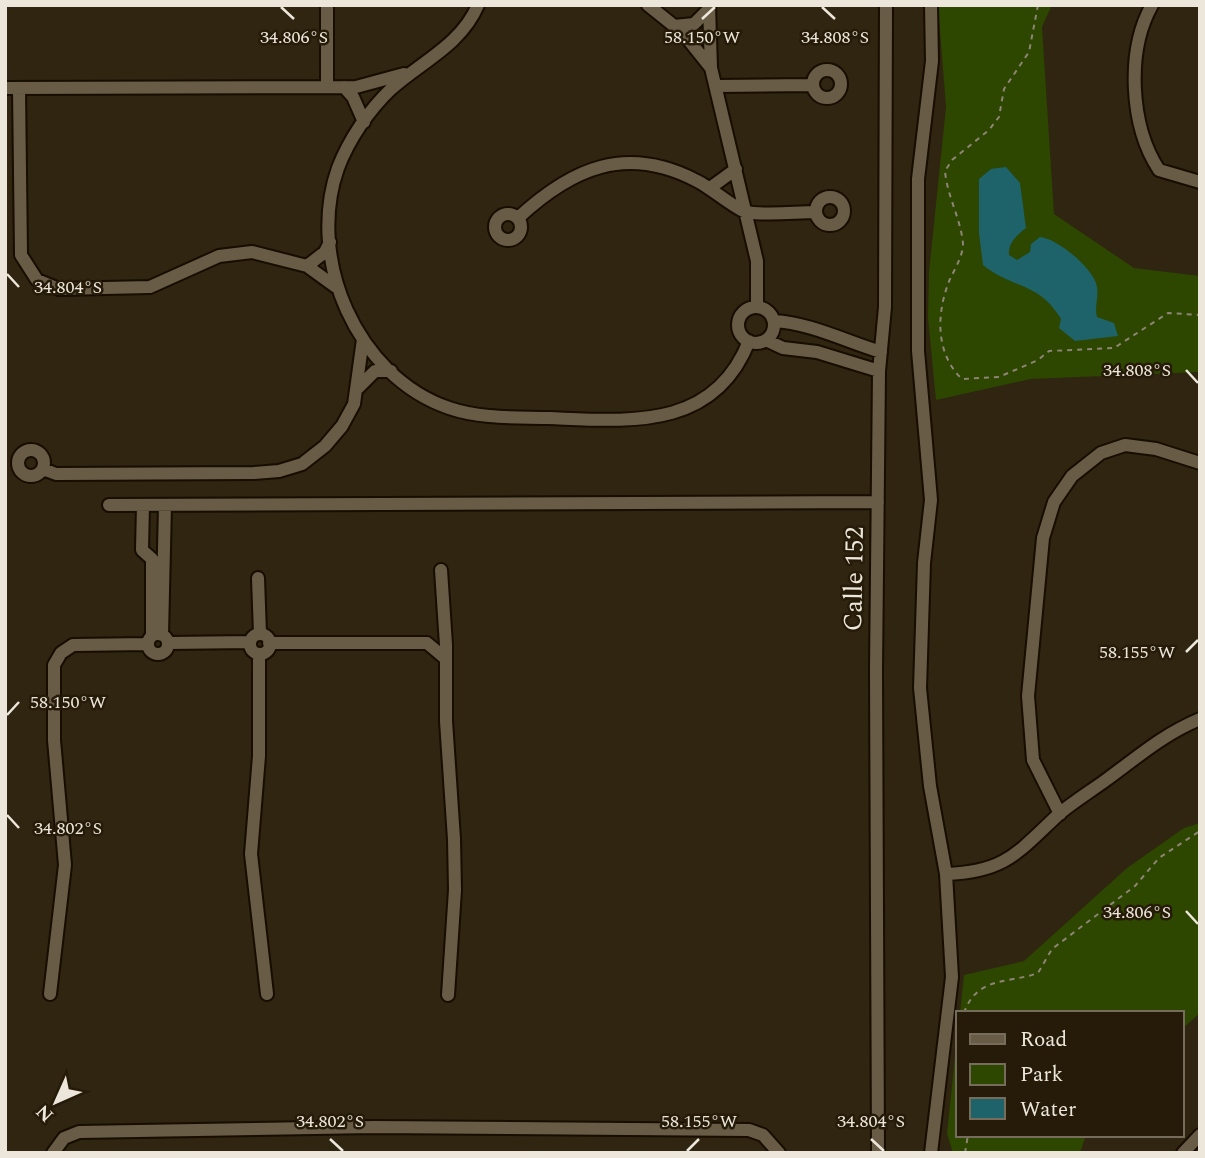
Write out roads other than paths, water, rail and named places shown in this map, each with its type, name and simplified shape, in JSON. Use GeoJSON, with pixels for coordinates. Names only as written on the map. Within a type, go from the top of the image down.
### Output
{"type":"FeatureCollection","features":[{"type":"Feature","properties":{"kind":"street"},"geometry":{"type":"LineString","coordinates":[[327,5],[327,87]]}},
{"type":"Feature","properties":{"kind":"street"},"geometry":{"type":"LineString","coordinates":[[478,5],[449,45],[391,89],[364,122],[338,168],[331,205],[333,277],[363,338],[391,371],[448,408],[482,416],[630,421],[672,414],[707,396],[734,369],[749,341]]}},
{"type":"Feature","properties":{"kind":"street"},"geometry":{"type":"LineString","coordinates":[[648,5],[674,26],[711,68]]}},
{"type":"Feature","properties":{"kind":"street","name":"Calle 152"},"geometry":{"type":"LineString","coordinates":[[878,1153],[878,502],[879,370],[885,307],[886,5]]}},
{"type":"Feature","properties":{"kind":"street"},"geometry":{"type":"LineString","coordinates":[[931,5],[932,61],[918,179],[918,351],[931,500],[924,563],[920,688],[930,786],[946,874],[952,977],[931,1153]]}},
{"type":"Feature","properties":{"kind":"street"},"geometry":{"type":"LineString","coordinates":[[1152,5],[1141,24],[1135,55],[1136,94],[1149,155],[1158,170],[1200,183]]}},
{"type":"Feature","properties":{"kind":"street"},"geometry":{"type":"LineString","coordinates":[[674,26],[694,23],[709,7]]}},
{"type":"Feature","properties":{"kind":"street"},"geometry":{"type":"LineString","coordinates":[[709,7],[711,68],[758,261],[757,307]]}},
{"type":"Feature","properties":{"kind":"street"},"geometry":{"type":"LineString","coordinates":[[338,289],[307,266],[252,252],[219,256],[150,287],[59,289],[37,280],[21,255],[12,88],[344,87],[384,82],[421,67]]}},
{"type":"Feature","properties":{"kind":"street"},"geometry":{"type":"LineString","coordinates":[[717,86],[813,85]]}},
{"type":"Feature","properties":{"kind":"street"},"geometry":{"type":"LineString","coordinates":[[344,87],[353,97],[364,122]]}},
{"type":"Feature","properties":{"kind":"street"},"geometry":{"type":"LineString","coordinates":[[518,218],[560,184],[595,166],[641,163],[671,170],[710,188],[744,212],[816,212]]}},
{"type":"Feature","properties":{"kind":"street"},"geometry":{"type":"LineString","coordinates":[[710,188],[736,169]]}},
{"type":"Feature","properties":{"kind":"street"},"geometry":{"type":"LineString","coordinates":[[307,266],[325,252],[330,242]]}},
{"type":"Feature","properties":{"kind":"street"},"geometry":{"type":"LineString","coordinates":[[766,340],[773,332],[774,321],[768,311],[757,307],[746,310],[739,320],[740,332],[749,341],[766,340],[792,350],[817,352],[879,370]]}},
{"type":"Feature","properties":{"kind":"street"},"geometry":{"type":"LineString","coordinates":[[774,321],[798,322],[833,338],[881,352]]}},
{"type":"Feature","properties":{"kind":"street"},"geometry":{"type":"LineString","coordinates":[[43,469],[56,474],[279,471],[302,464],[325,446],[354,404],[363,338]]}},
{"type":"Feature","properties":{"kind":"street"},"geometry":{"type":"LineString","coordinates":[[358,388],[375,371],[391,371]]}},
{"type":"Feature","properties":{"kind":"street"},"geometry":{"type":"LineString","coordinates":[[1060,814],[1033,760],[1028,696],[1043,538],[1054,502],[1072,476],[1101,453],[1125,445],[1156,449],[1200,463]]}},
{"type":"Feature","properties":{"kind":"street"},"geometry":{"type":"LineString","coordinates":[[109,505],[878,502]]}},
{"type":"Feature","properties":{"kind":"street"},"geometry":{"type":"LineString","coordinates":[[143,505],[142,550],[152,559],[157,639]]}},
{"type":"Feature","properties":{"kind":"street"},"geometry":{"type":"LineString","coordinates":[[157,639],[165,505]]}},
{"type":"Feature","properties":{"kind":"street"},"geometry":{"type":"LineString","coordinates":[[441,570],[455,890],[448,995]]}},
{"type":"Feature","properties":{"kind":"street"},"geometry":{"type":"LineString","coordinates":[[258,578],[267,651],[259,654]]}},
{"type":"Feature","properties":{"kind":"street"},"geometry":{"type":"LineString","coordinates":[[427,643],[443,626]]}},
{"type":"Feature","properties":{"kind":"street"},"geometry":{"type":"LineString","coordinates":[[259,654],[250,648],[251,638],[427,643],[446,659]]}},
{"type":"Feature","properties":{"kind":"street"},"geometry":{"type":"LineString","coordinates":[[50,994],[65,865],[54,740],[54,665],[61,653],[73,645],[157,639],[250,642]]}},
{"type":"Feature","properties":{"kind":"street"},"geometry":{"type":"LineString","coordinates":[[259,654],[260,756],[251,854],[267,994]]}},
{"type":"Feature","properties":{"kind":"street"},"geometry":{"type":"LineString","coordinates":[[946,874],[976,873],[1007,860],[1035,840],[1060,814],[1167,733],[1200,719]]}},
{"type":"Feature","properties":{"kind":"street"},"geometry":{"type":"LineString","coordinates":[[54,1153],[64,1138],[79,1132],[374,1127],[749,1129],[763,1135],[779,1153]]}},
{"type":"Feature","properties":{"kind":"street"},"geometry":{"type":"LineString","coordinates":[[1183,1153],[1200,1135]]}},
{"type":"Feature","properties":{"kind":"water"},"geometry":{"type":"Polygon","coordinates":[[[1006,167],[1020,183],[1026,228],[1016,236],[1009,255],[1017,260],[1030,252],[1031,244],[1040,237],[1064,248],[1093,276],[1097,287],[1097,317],[1114,323],[1118,336],[1075,341],[1059,328],[1061,319],[1043,298],[983,265],[979,233],[979,179],[991,169],[1006,167]]]}}]}
